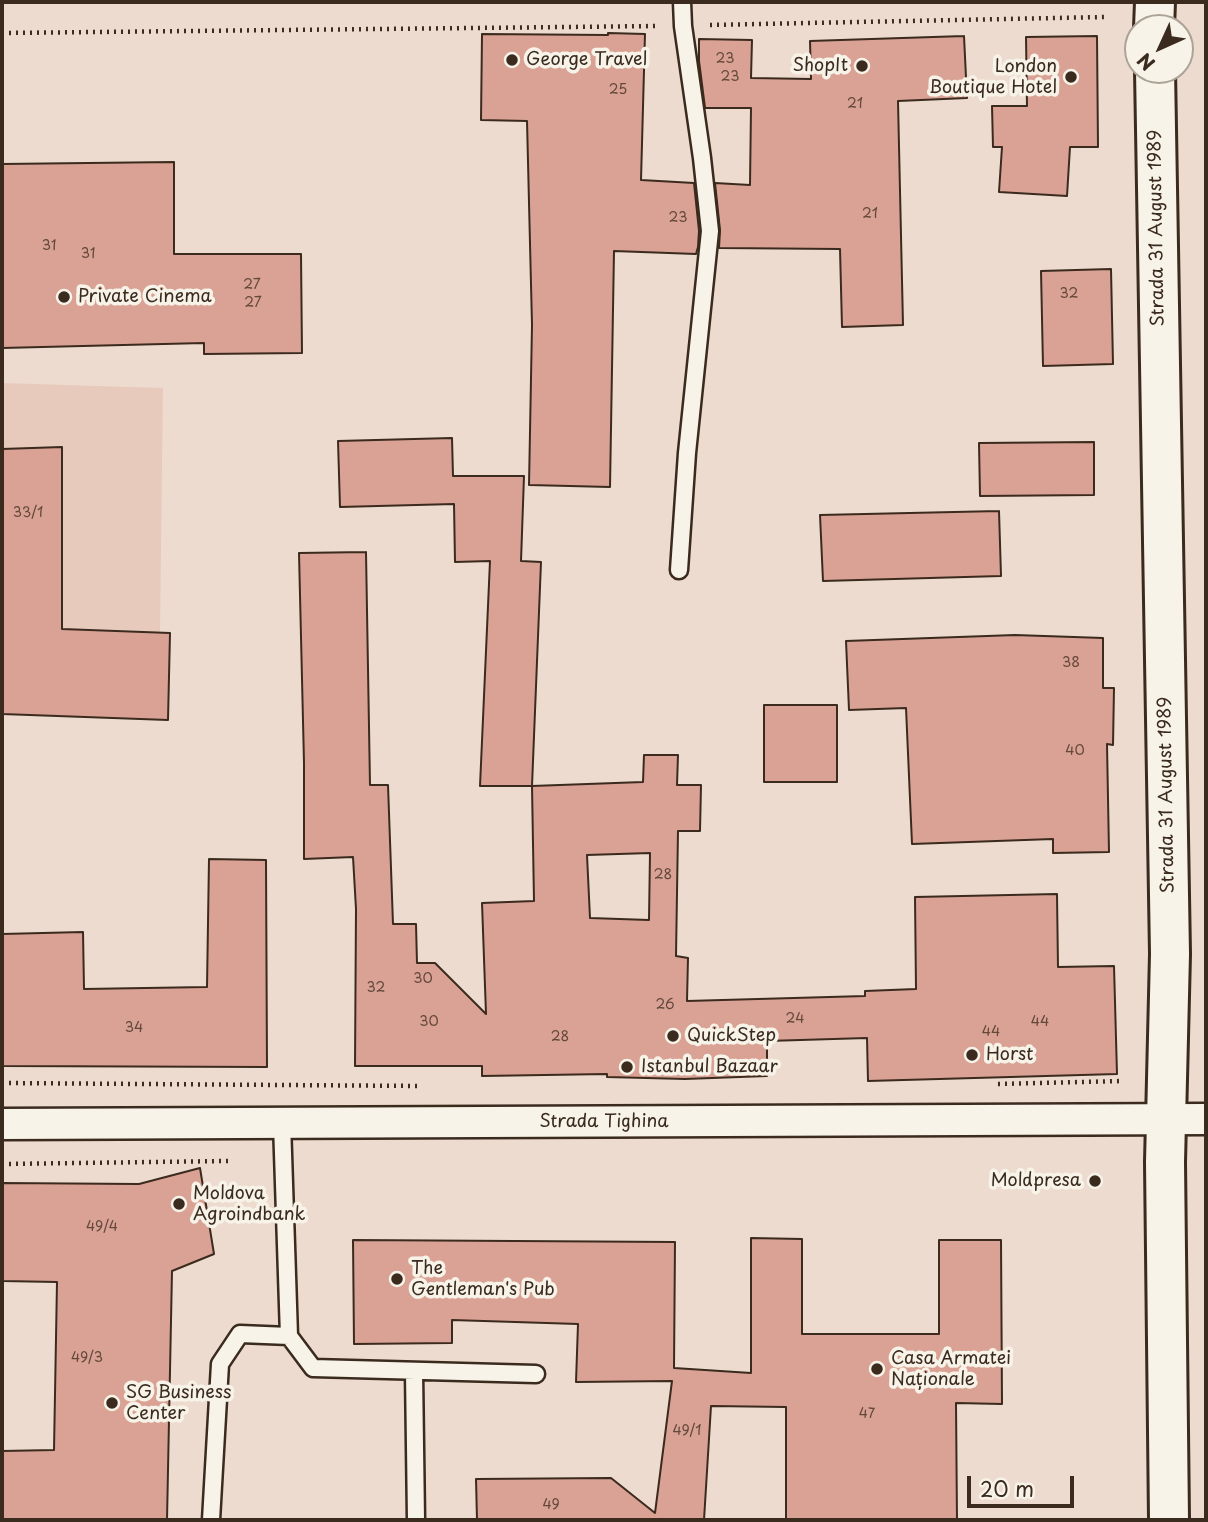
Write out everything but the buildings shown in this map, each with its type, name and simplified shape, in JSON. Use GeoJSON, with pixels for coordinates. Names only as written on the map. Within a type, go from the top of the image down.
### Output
{"type":"FeatureCollection","features":[{"type":"Feature","properties":{"kind":"street","name":"Strada 31 August 1989"},"geometry":{"type":"LineString","coordinates":[[1155,84],[1170,954],[1165,1162],[1170,1520]]}},
{"type":"Feature","properties":{"kind":"street","name":"Strada Tighina"},"geometry":{"type":"LineString","coordinates":[[2,1124],[1206,1119]]}},
{"type":"Feature","properties":{"kind":"lane"},"geometry":{"type":"LineString","coordinates":[[679,570],[687,453],[710,231],[682,2]]}},
{"type":"Feature","properties":{"kind":"lane"},"geometry":{"type":"LineString","coordinates":[[282,1123],[289,1336],[313,1368],[414,1373],[536,1374]]}},
{"type":"Feature","properties":{"kind":"lane"},"geometry":{"type":"LineString","coordinates":[[211,1520],[220,1364],[240,1334],[289,1336]]}},
{"type":"Feature","properties":{"kind":"lane"},"geometry":{"type":"LineString","coordinates":[[414,1373],[416,1520]]}},
{"type":"Feature","properties":{"kind":"path"},"geometry":{"type":"LineString","coordinates":[[2,33],[683,26],[1104,17]]}},
{"type":"Feature","properties":{"kind":"path"},"geometry":{"type":"LineString","coordinates":[[2,1164],[228,1161]]}},
{"type":"Feature","properties":{"kind":"shaded area"},"geometry":{"type":"Polygon","coordinates":[[[2,383],[163,388],[160,633],[2,627],[2,383]]]}},
{"type":"Feature","properties":{"kind":"place","name":"George Travel"},"geometry":{"type":"Point","coordinates":[512,60]}},
{"type":"Feature","properties":{"kind":"place","name":"ShopIt"},"geometry":{"type":"Point","coordinates":[862,66]}},
{"type":"Feature","properties":{"kind":"place","name":"London Boutique Hotel"},"geometry":{"type":"Point","coordinates":[1071,77]}},
{"type":"Feature","properties":{"kind":"place","name":"Private Cinema"},"geometry":{"type":"Point","coordinates":[64,297]}},
{"type":"Feature","properties":{"kind":"place","name":"QuickStep"},"geometry":{"type":"Point","coordinates":[673,1036]}},
{"type":"Feature","properties":{"kind":"place","name":"Horst"},"geometry":{"type":"Point","coordinates":[972,1055]}},
{"type":"Feature","properties":{"kind":"place","name":"Istanbul Bazaar"},"geometry":{"type":"Point","coordinates":[627,1067]}},
{"type":"Feature","properties":{"kind":"place","name":"Moldpresa"},"geometry":{"type":"Point","coordinates":[1095,1181]}},
{"type":"Feature","properties":{"kind":"place","name":"Moldova Agroindbank"},"geometry":{"type":"Point","coordinates":[179,1204]}},
{"type":"Feature","properties":{"kind":"place","name":"The Gentleman's Pub"},"geometry":{"type":"Point","coordinates":[397,1279]}},
{"type":"Feature","properties":{"kind":"place","name":"Casa Armatei Naționale"},"geometry":{"type":"Point","coordinates":[877,1369]}},
{"type":"Feature","properties":{"kind":"place","name":"SG Business Center"},"geometry":{"type":"Point","coordinates":[112,1403]}}]}
